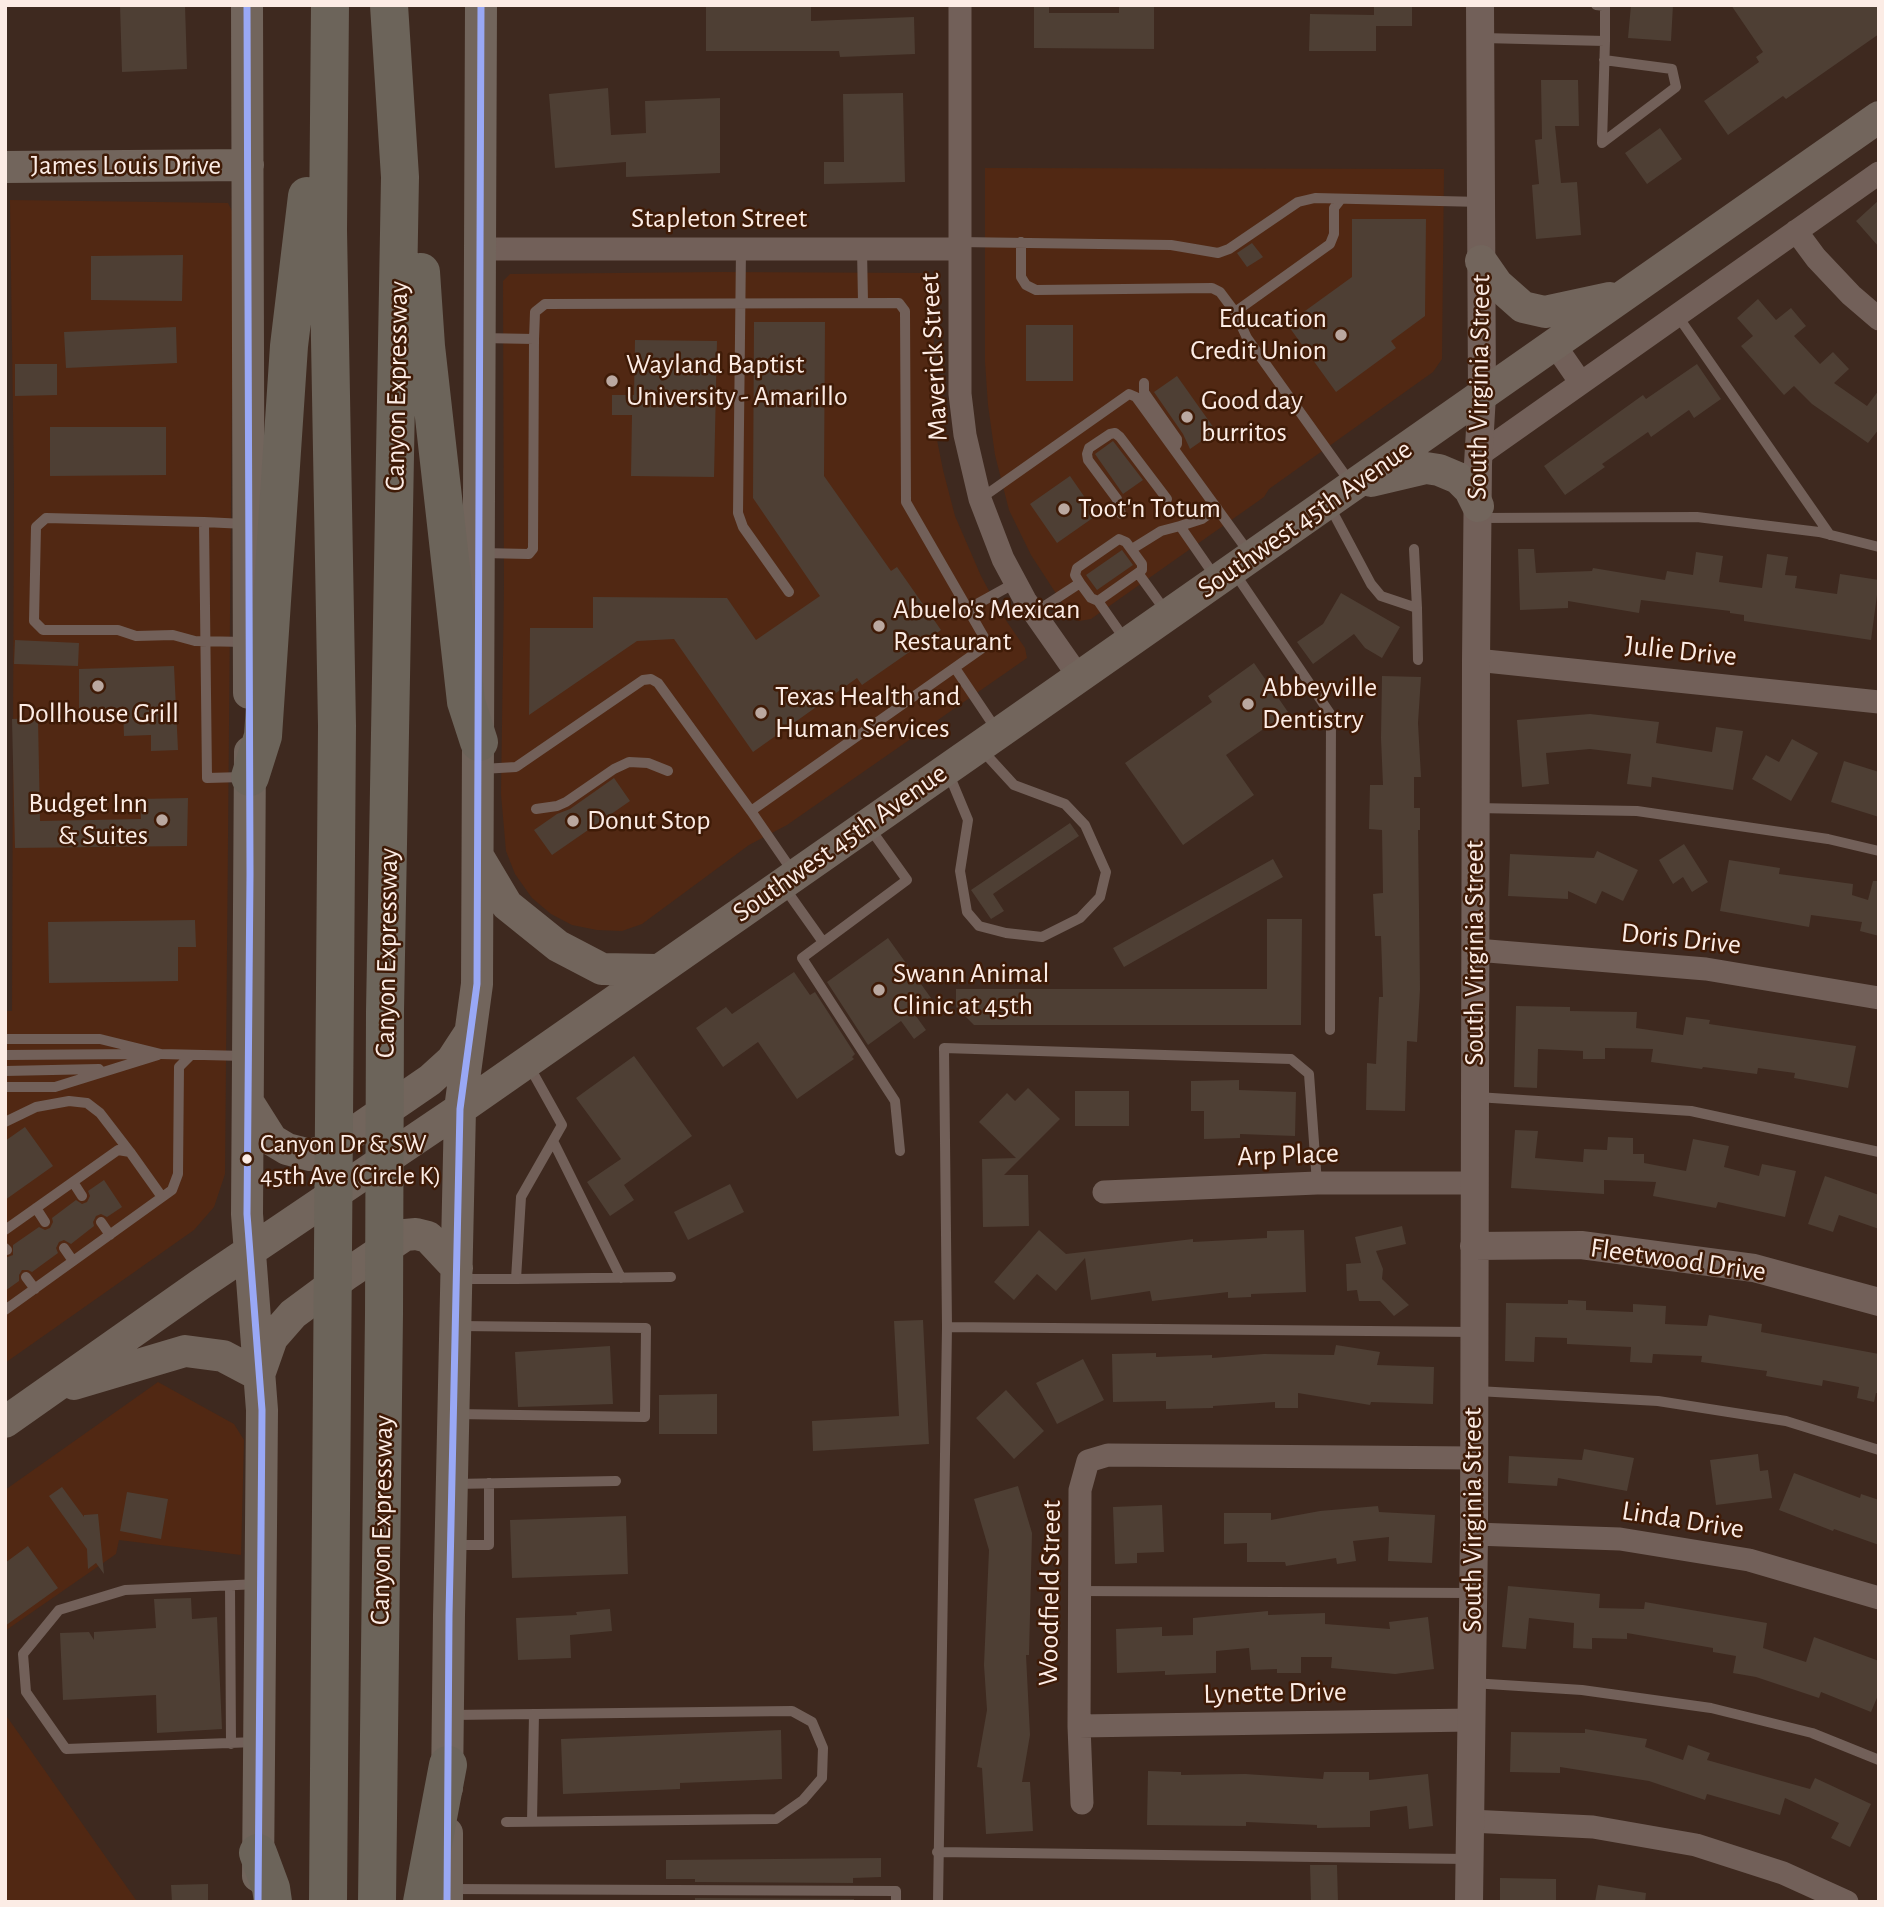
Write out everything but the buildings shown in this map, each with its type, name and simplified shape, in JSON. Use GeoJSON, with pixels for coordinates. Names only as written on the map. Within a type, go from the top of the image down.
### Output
{"type":"FeatureCollection","features":[{"type":"Feature","properties":{"kind":"highway"},"geometry":{"type":"LineString","coordinates":[[250,777],[263,736],[289,346],[311,163],[316,5]]}},
{"type":"Feature","properties":{"kind":"highway","name":"Canyon Expressway"},"geometry":{"type":"LineString","coordinates":[[328,1902],[337,726],[328,230],[331,5]]}},
{"type":"Feature","properties":{"kind":"highway","name":"Canyon Expressway"},"geometry":{"type":"LineString","coordinates":[[377,1902],[385,1011],[400,177],[389,5]]}},
{"type":"Feature","properties":{"kind":"highway"},"geometry":{"type":"LineString","coordinates":[[400,177],[418,217],[426,346],[454,601],[466,702],[479,756]]}},
{"type":"Feature","properties":{"kind":"highway"},"geometry":{"type":"LineString","coordinates":[[438,1898],[448,1765]]}},
{"type":"Feature","properties":{"kind":"highway"},"geometry":{"type":"LineString","coordinates":[[258,1853],[271,1888],[273,1902]]}},
{"type":"Feature","properties":{"kind":"main road"},"geometry":{"type":"LineString","coordinates":[[247,5],[250,777],[247,1214],[262,1410],[246,1585],[245,1743],[258,1853],[258,1902]]}},
{"type":"Feature","properties":{"kind":"main road"},"geometry":{"type":"LineString","coordinates":[[448,1765],[460,1109],[477,984],[481,5]]}},
{"type":"Feature","properties":{"kind":"main road","name":"Southwest 45th Avenue"},"geometry":{"type":"LineString","coordinates":[[11,1415],[49,1392],[250,1250],[460,1109],[1879,117]]}},
{"type":"Feature","properties":{"kind":"main road","name":"James Louis Drive"},"geometry":{"type":"LineString","coordinates":[[5,167],[248,166]]}},
{"type":"Feature","properties":{"kind":"main road"},"geometry":{"type":"LineString","coordinates":[[1481,261],[1497,284],[1523,307],[1545,312],[1625,295]]}},
{"type":"Feature","properties":{"kind":"main road"},"geometry":{"type":"LineString","coordinates":[[1340,494],[1426,468],[1458,478],[1470,491],[1478,512]]}},
{"type":"Feature","properties":{"kind":"main road"},"geometry":{"type":"LineString","coordinates":[[479,858],[507,905],[558,946],[602,969],[657,970]]}},
{"type":"Feature","properties":{"kind":"main road"},"geometry":{"type":"LineString","coordinates":[[248,1102],[272,1140],[287,1149],[310,1155],[328,1150],[430,1080],[452,1060],[472,1030]]}},
{"type":"Feature","properties":{"kind":"main road"},"geometry":{"type":"LineString","coordinates":[[259,1375],[272,1338],[293,1314],[347,1273],[405,1235],[428,1237],[457,1274]]}},
{"type":"Feature","properties":{"kind":"main road"},"geometry":{"type":"LineString","coordinates":[[49,1392],[185,1351],[223,1356],[259,1375]]}},
{"type":"Feature","properties":{"kind":"street","name":"Maverick Street"},"geometry":{"type":"LineString","coordinates":[[960,5],[958,246],[960,394],[965,435],[991,532],[1015,583],[1079,677]]}},
{"type":"Feature","properties":{"kind":"street","name":"South Virginia Street"},"geometry":{"type":"LineString","coordinates":[[1469,1902],[1474,1534],[1476,660],[1482,395],[1480,5]]}},
{"type":"Feature","properties":{"kind":"street"},"geometry":{"type":"LineString","coordinates":[[1479,455],[1879,173]]}},
{"type":"Feature","properties":{"kind":"street"},"geometry":{"type":"LineString","coordinates":[[1796,231],[1816,258],[1851,295],[1879,319]]}},
{"type":"Feature","properties":{"kind":"street","name":"Stapleton Street"},"geometry":{"type":"LineString","coordinates":[[480,249],[862,249],[958,246]]}},
{"type":"Feature","properties":{"kind":"street"},"geometry":{"type":"LineString","coordinates":[[1554,344],[1581,383]]}},
{"type":"Feature","properties":{"kind":"street","name":"Julie Drive"},"geometry":{"type":"LineString","coordinates":[[1476,660],[1879,702]]}},
{"type":"Feature","properties":{"kind":"street","name":"Doris Drive"},"geometry":{"type":"LineString","coordinates":[[1476,950],[1706,969],[1879,998]]}},
{"type":"Feature","properties":{"kind":"street","name":"Arp Place"},"geometry":{"type":"LineString","coordinates":[[1104,1192],[1317,1183],[1475,1183]]}},
{"type":"Feature","properties":{"kind":"street","name":"Fleetwood Drive"},"geometry":{"type":"LineString","coordinates":[[1474,1246],[1581,1245],[1754,1268],[1879,1302]]}},
{"type":"Feature","properties":{"kind":"street","name":"Woodfield Street"},"geometry":{"type":"LineString","coordinates":[[1082,1802],[1079,1726],[1080,1490],[1087,1461],[1108,1455],[1474,1458]]}},
{"type":"Feature","properties":{"kind":"street","name":"Linda Drive"},"geometry":{"type":"LineString","coordinates":[[1474,1534],[1620,1539],[1749,1560],[1879,1598]]}},
{"type":"Feature","properties":{"kind":"street","name":"Lynette Drive"},"geometry":{"type":"LineString","coordinates":[[1079,1726],[1472,1720]]}},
{"type":"Feature","properties":{"kind":"street"},"geometry":{"type":"LineString","coordinates":[[1470,1821],[1593,1827],[1696,1845],[1783,1873],[1847,1902]]}},
{"type":"Feature","properties":{"kind":"lane"},"geometry":{"type":"LineString","coordinates":[[1596,5],[1605,6],[1602,143],[1676,87],[1672,69],[1604,60]]}},
{"type":"Feature","properties":{"kind":"lane"},"geometry":{"type":"LineString","coordinates":[[1480,38],[1605,41]]}},
{"type":"Feature","properties":{"kind":"lane"},"geometry":{"type":"LineString","coordinates":[[958,246],[1021,242],[1171,245],[1218,253],[1229,249],[1298,202],[1315,198],[1481,202]]}},
{"type":"Feature","properties":{"kind":"lane"},"geometry":{"type":"LineString","coordinates":[[1234,313],[1330,244],[1334,234],[1334,208],[1341,199]]}},
{"type":"Feature","properties":{"kind":"lane"},"geometry":{"type":"LineString","coordinates":[[1021,242],[1021,277],[1026,285],[1036,290],[1212,288],[1220,292],[1340,494],[1376,590],[1381,596],[1417,608]]}},
{"type":"Feature","properties":{"kind":"lane"},"geometry":{"type":"LineString","coordinates":[[741,249],[738,513],[743,527],[789,592]]}},
{"type":"Feature","properties":{"kind":"lane"},"geometry":{"type":"LineString","coordinates":[[862,249],[863,302]]}},
{"type":"Feature","properties":{"kind":"lane"},"geometry":{"type":"LineString","coordinates":[[478,554],[529,554],[533,549],[534,312],[545,304],[899,303],[905,310],[906,502],[985,639],[984,648],[751,811]]}},
{"type":"Feature","properties":{"kind":"lane"},"geometry":{"type":"LineString","coordinates":[[1677,315],[1830,535]]}},
{"type":"Feature","properties":{"kind":"lane"},"geometry":{"type":"LineString","coordinates":[[478,338],[534,339]]}},
{"type":"Feature","properties":{"kind":"lane"},"geometry":{"type":"LineString","coordinates":[[1144,383],[1144,391],[1177,439],[1174,449]]}},
{"type":"Feature","properties":{"kind":"lane"},"geometry":{"type":"LineString","coordinates":[[980,499],[1129,394],[1136,397],[1217,508],[1234,569]]}},
{"type":"Feature","properties":{"kind":"lane"},"geometry":{"type":"LineString","coordinates":[[1121,513],[1117,499],[1088,460],[1087,454],[1089,448],[1110,433],[1120,436],[1167,499]]}},
{"type":"Feature","properties":{"kind":"lane"},"geometry":{"type":"LineString","coordinates":[[1132,549],[1161,531],[1202,519],[1217,508]]}},
{"type":"Feature","properties":{"kind":"lane"},"geometry":{"type":"LineString","coordinates":[[1478,512],[1697,517],[1830,535],[1879,547]]}},
{"type":"Feature","properties":{"kind":"lane"},"geometry":{"type":"LineString","coordinates":[[249,524],[46,518],[36,527],[34,621],[43,630],[118,630],[136,636],[173,635],[195,641],[249,642]]}},
{"type":"Feature","properties":{"kind":"lane"},"geometry":{"type":"LineString","coordinates":[[204,522],[207,778],[250,777]]}},
{"type":"Feature","properties":{"kind":"lane"},"geometry":{"type":"LineString","coordinates":[[1180,526],[1234,569],[1331,715],[1330,1030]]}},
{"type":"Feature","properties":{"kind":"lane"},"geometry":{"type":"LineString","coordinates":[[1098,601],[1109,587],[1142,570],[1142,564],[1126,542],[1118,539],[1111,551],[1093,564],[1077,568],[1075,575],[1091,598],[1098,601],[1128,643]]}},
{"type":"Feature","properties":{"kind":"lane"},"geometry":{"type":"LineString","coordinates":[[1414,549],[1418,660]]}},
{"type":"Feature","properties":{"kind":"lane"},"geometry":{"type":"LineString","coordinates":[[1131,574],[1168,615]]}},
{"type":"Feature","properties":{"kind":"lane"},"geometry":{"type":"LineString","coordinates":[[968,609],[1015,583]]}},
{"type":"Feature","properties":{"kind":"lane"},"geometry":{"type":"LineString","coordinates":[[1034,613],[1080,583]]}},
{"type":"Feature","properties":{"kind":"lane"},"geometry":{"type":"LineString","coordinates":[[946,769],[968,820],[960,871],[967,912],[979,926],[1006,933],[1042,937],[1080,918],[1100,897],[1106,872],[1085,825],[1065,804],[1014,786],[955,668]]}},
{"type":"Feature","properties":{"kind":"lane"},"geometry":{"type":"LineString","coordinates":[[479,756],[510,769],[643,680],[651,679],[658,683],[751,811],[823,942]]}},
{"type":"Feature","properties":{"kind":"lane"},"geometry":{"type":"LineString","coordinates":[[536,809],[566,802],[614,769],[629,762],[648,763],[668,771]]}},
{"type":"Feature","properties":{"kind":"lane"},"geometry":{"type":"LineString","coordinates":[[1476,808],[1637,811],[1828,839],[1879,851]]}},
{"type":"Feature","properties":{"kind":"lane"},"geometry":{"type":"LineString","coordinates":[[867,824],[907,880],[802,958],[895,1101],[900,1151]]}},
{"type":"Feature","properties":{"kind":"lane"},"geometry":{"type":"LineString","coordinates":[[5,1039],[100,1039],[161,1054]]}},
{"type":"Feature","properties":{"kind":"lane"},"geometry":{"type":"LineString","coordinates":[[938,1902],[947,1327],[944,1048],[1291,1059],[1309,1074],[1317,1183]]}},
{"type":"Feature","properties":{"kind":"lane"},"geometry":{"type":"LineString","coordinates":[[5,1087],[55,1087],[161,1054]]}},
{"type":"Feature","properties":{"kind":"lane"},"geometry":{"type":"LineString","coordinates":[[5,1055],[248,1056]]}},
{"type":"Feature","properties":{"kind":"lane"},"geometry":{"type":"LineString","coordinates":[[5,1310],[172,1190],[178,1174],[179,1068],[191,1055]]}},
{"type":"Feature","properties":{"kind":"lane"},"geometry":{"type":"LineString","coordinates":[[516,1279],[521,1196],[562,1125],[527,1062]]}},
{"type":"Feature","properties":{"kind":"lane"},"geometry":{"type":"LineString","coordinates":[[5,1071],[112,1068]]}},
{"type":"Feature","properties":{"kind":"lane"},"geometry":{"type":"LineString","coordinates":[[1474,1097],[1691,1111],[1879,1152]]}},
{"type":"Feature","properties":{"kind":"lane"},"geometry":{"type":"LineString","coordinates":[[5,1122],[36,1107],[69,1101],[86,1103],[100,1113],[162,1197]]}},
{"type":"Feature","properties":{"kind":"lane"},"geometry":{"type":"LineString","coordinates":[[553,1140],[621,1278]]}},
{"type":"Feature","properties":{"kind":"lane"},"geometry":{"type":"LineString","coordinates":[[5,1230],[118,1150],[130,1152]]}},
{"type":"Feature","properties":{"kind":"lane"},"geometry":{"type":"LineString","coordinates":[[73,1182],[82,1196]]}},
{"type":"Feature","properties":{"kind":"lane"},"geometry":{"type":"LineString","coordinates":[[36,1209],[45,1222]]}},
{"type":"Feature","properties":{"kind":"lane"},"geometry":{"type":"LineString","coordinates":[[101,1222],[110,1235]]}},
{"type":"Feature","properties":{"kind":"lane"},"geometry":{"type":"LineString","coordinates":[[64,1248],[73,1261]]}},
{"type":"Feature","properties":{"kind":"lane"},"geometry":{"type":"LineString","coordinates":[[457,1274],[516,1279],[671,1277]]}},
{"type":"Feature","properties":{"kind":"lane"},"geometry":{"type":"LineString","coordinates":[[26,1277],[35,1289]]}},
{"type":"Feature","properties":{"kind":"lane"},"geometry":{"type":"LineString","coordinates":[[454,1414],[645,1416],[646,1328],[456,1326]]}},
{"type":"Feature","properties":{"kind":"lane"},"geometry":{"type":"LineString","coordinates":[[947,1327],[1474,1332]]}},
{"type":"Feature","properties":{"kind":"lane"},"geometry":{"type":"LineString","coordinates":[[1474,1391],[1658,1401],[1786,1421],[1879,1450]]}},
{"type":"Feature","properties":{"kind":"lane"},"geometry":{"type":"LineString","coordinates":[[452,1484],[616,1481]]}},
{"type":"Feature","properties":{"kind":"lane"},"geometry":{"type":"LineString","coordinates":[[450,1545],[489,1545],[489,1483]]}},
{"type":"Feature","properties":{"kind":"lane"},"geometry":{"type":"LineString","coordinates":[[245,1743],[66,1749],[26,1692],[23,1654],[59,1610],[125,1590],[246,1585]]}},
{"type":"Feature","properties":{"kind":"lane"},"geometry":{"type":"LineString","coordinates":[[1079,1591],[1473,1593]]}},
{"type":"Feature","properties":{"kind":"lane"},"geometry":{"type":"LineString","coordinates":[[1472,1683],[1582,1690],[1711,1708],[1812,1733],[1879,1760]]}},
{"type":"Feature","properties":{"kind":"lane"},"geometry":{"type":"LineString","coordinates":[[448,1715],[792,1711],[812,1722],[823,1748],[822,1778],[803,1800],[776,1819],[506,1822]]}},
{"type":"Feature","properties":{"kind":"lane"},"geometry":{"type":"LineString","coordinates":[[532,1821],[534,1714]]}},
{"type":"Feature","properties":{"kind":"lane"},"geometry":{"type":"LineString","coordinates":[[937,1852],[1470,1858]]}},
{"type":"Feature","properties":{"kind":"lane"},"geometry":{"type":"LineString","coordinates":[[438,1898],[866,1896],[896,1891],[896,1902]]}},
{"type":"Feature","properties":{"kind":"shaded area"},"geometry":{"type":"Polygon","coordinates":[[[985,168],[1444,169],[1442,359],[1433,372],[1269,489],[1264,497],[1091,619],[1079,621],[1070,615],[1031,555],[1009,510],[995,455],[985,362],[985,168]]]}},
{"type":"Feature","properties":{"kind":"shaded area"},"geometry":{"type":"Polygon","coordinates":[[[10,200],[228,203],[232,211],[232,389],[225,1174],[214,1207],[194,1230],[5,1363],[5,1011],[12,1011],[14,482],[10,200]]]}},
{"type":"Feature","properties":{"kind":"shaded area"},"geometry":{"type":"Polygon","coordinates":[[[922,273],[929,278],[933,288],[935,430],[943,470],[955,516],[981,576],[1001,613],[1025,648],[1027,658],[787,825],[749,845],[642,924],[622,931],[572,925],[551,914],[532,898],[515,874],[506,851],[501,794],[504,587],[503,281],[510,274],[922,273]]]}},
{"type":"Feature","properties":{"kind":"shaded area"},"geometry":{"type":"Polygon","coordinates":[[[158,1382],[234,1424],[244,1440],[241,1555],[119,1540],[116,1554],[5,1631],[5,1490],[158,1382]]]}},
{"type":"Feature","properties":{"kind":"shaded area"},"geometry":{"type":"Polygon","coordinates":[[[5,1714],[136,1900],[134,1902],[5,1902],[5,1714]]]}},
{"type":"Feature","properties":{"kind":"transit line"},"geometry":{"type":"LineString","coordinates":[[247,5],[250,874],[247,1214],[262,1410],[258,1902]]}},
{"type":"Feature","properties":{"kind":"transit line"},"geometry":{"type":"LineString","coordinates":[[447,1902],[449,1615],[460,1109],[477,984],[481,5]]}},
{"type":"Feature","properties":{"kind":"place","name":"Education Credit Union"},"geometry":{"type":"Point","coordinates":[1341,335]}},
{"type":"Feature","properties":{"kind":"place","name":"Wayland Baptist University - Amarillo"},"geometry":{"type":"Point","coordinates":[612,381]}},
{"type":"Feature","properties":{"kind":"place","name":"Good day burritos"},"geometry":{"type":"Point","coordinates":[1187,417]}},
{"type":"Feature","properties":{"kind":"place","name":"Toot'n Totum"},"geometry":{"type":"Point","coordinates":[1064,509]}},
{"type":"Feature","properties":{"kind":"place","name":"Abuelo's Mexican Restaurant"},"geometry":{"type":"Point","coordinates":[879,626]}},
{"type":"Feature","properties":{"kind":"place","name":"Dollhouse Grill"},"geometry":{"type":"Point","coordinates":[98,686]}},
{"type":"Feature","properties":{"kind":"place","name":"Abbeyville Dentistry"},"geometry":{"type":"Point","coordinates":[1248,704]}},
{"type":"Feature","properties":{"kind":"place","name":"Texas Health and Human Services"},"geometry":{"type":"Point","coordinates":[761,713]}},
{"type":"Feature","properties":{"kind":"place","name":"Budget Inn & Suites"},"geometry":{"type":"Point","coordinates":[162,820]}},
{"type":"Feature","properties":{"kind":"place","name":"Donut Stop"},"geometry":{"type":"Point","coordinates":[573,821]}},
{"type":"Feature","properties":{"kind":"place","name":"Swann Animal Clinic at 45th"},"geometry":{"type":"Point","coordinates":[879,990]}},
{"type":"Feature","properties":{"kind":"place","name":"Canyon Dr & SW 45th Ave (Circle K)"},"geometry":{"type":"Point","coordinates":[247,1159]}}]}
